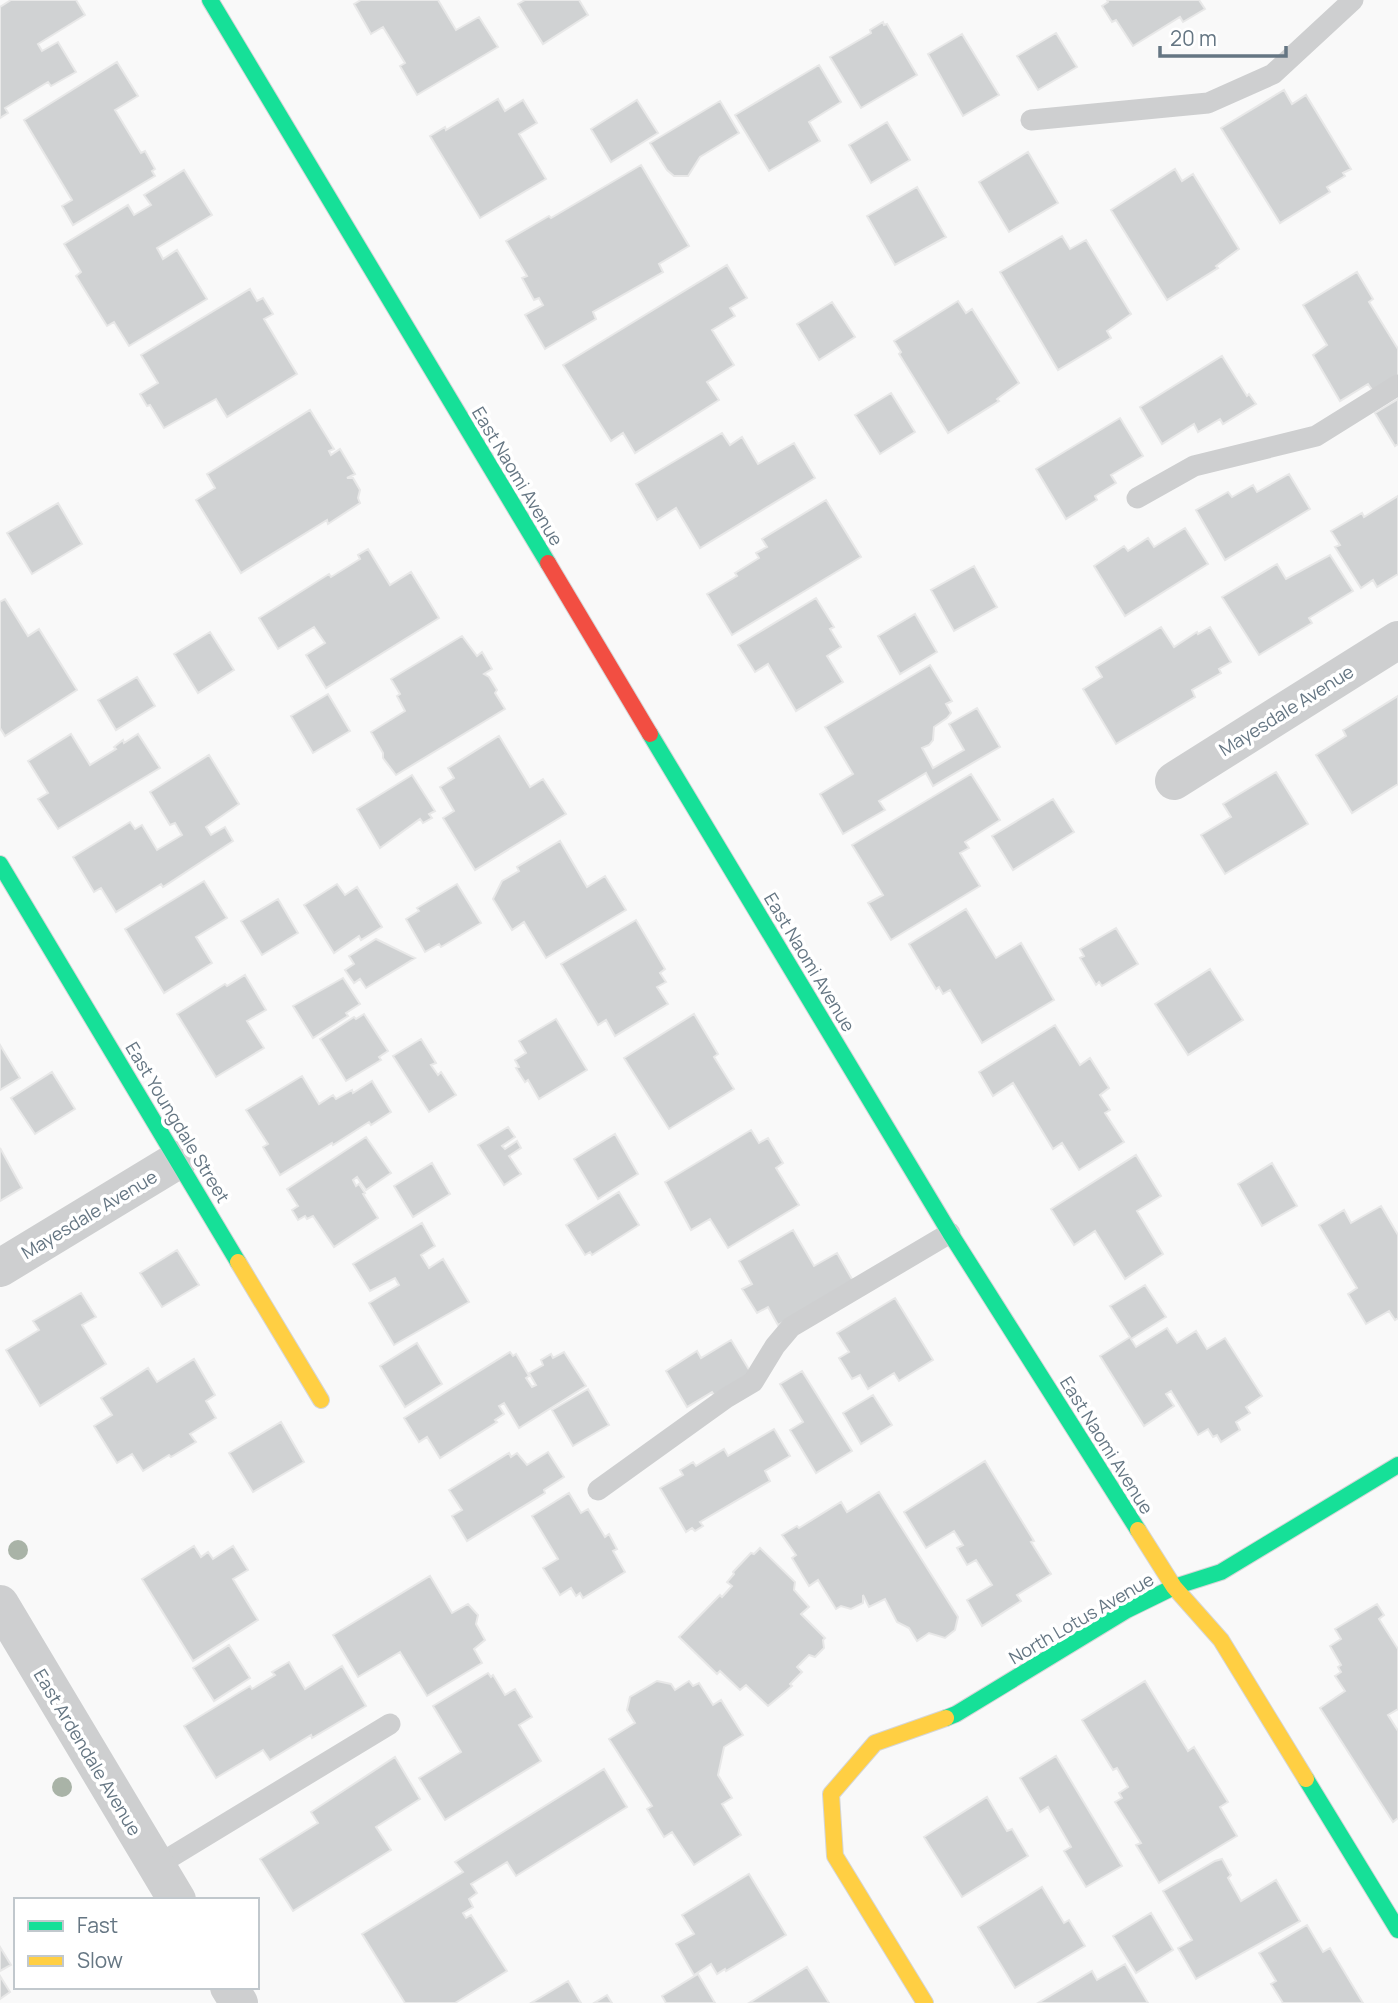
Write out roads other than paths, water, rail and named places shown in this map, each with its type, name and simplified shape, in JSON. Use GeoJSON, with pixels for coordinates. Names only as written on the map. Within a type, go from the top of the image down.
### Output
{"type":"FeatureCollection","features":[{"type":"Feature","properties":{"kind":"street","name":"East Naomi Avenue"},"geometry":{"type":"LineString","coordinates":[[210,0],[950,1233],[1174,1587],[1221,1640],[1398,1930]]}},
{"type":"Feature","properties":{"kind":"street","name":"Mayesdale Avenue"},"geometry":{"type":"LineString","coordinates":[[1174,780],[1398,640]]}},
{"type":"Feature","properties":{"kind":"street","name":"East Youngdale Street"},"geometry":{"type":"LineString","coordinates":[[0,864],[321,1400]]}},
{"type":"Feature","properties":{"kind":"street","name":"Mayesdale Avenue"},"geometry":{"type":"LineString","coordinates":[[0,1268],[178,1160]]}},
{"type":"Feature","properties":{"kind":"street","name":"North Lotus Avenue"},"geometry":{"type":"LineString","coordinates":[[925,2003],[835,1856],[831,1794],[875,1743],[956,1714],[1127,1609],[1174,1587],[1221,1572],[1398,1465]]}},
{"type":"Feature","properties":{"kind":"street","name":"East Ardendale Avenue"},"geometry":{"type":"LineString","coordinates":[[0,1604],[176,1898]]}},
{"type":"Feature","properties":{"kind":"lane"},"geometry":{"type":"LineString","coordinates":[[1031,120],[1208,103],[1273,74],[1353,0]]}},
{"type":"Feature","properties":{"kind":"lane"},"geometry":{"type":"LineString","coordinates":[[1137,498],[1194,466],[1315,436],[1398,385]]}},
{"type":"Feature","properties":{"kind":"lane"},"geometry":{"type":"LineString","coordinates":[[598,1490],[726,1398],[753,1382],[775,1346],[791,1327],[950,1233]]}},
{"type":"Feature","properties":{"kind":"lane"},"geometry":{"type":"LineString","coordinates":[[156,1866],[390,1724]]}}]}
